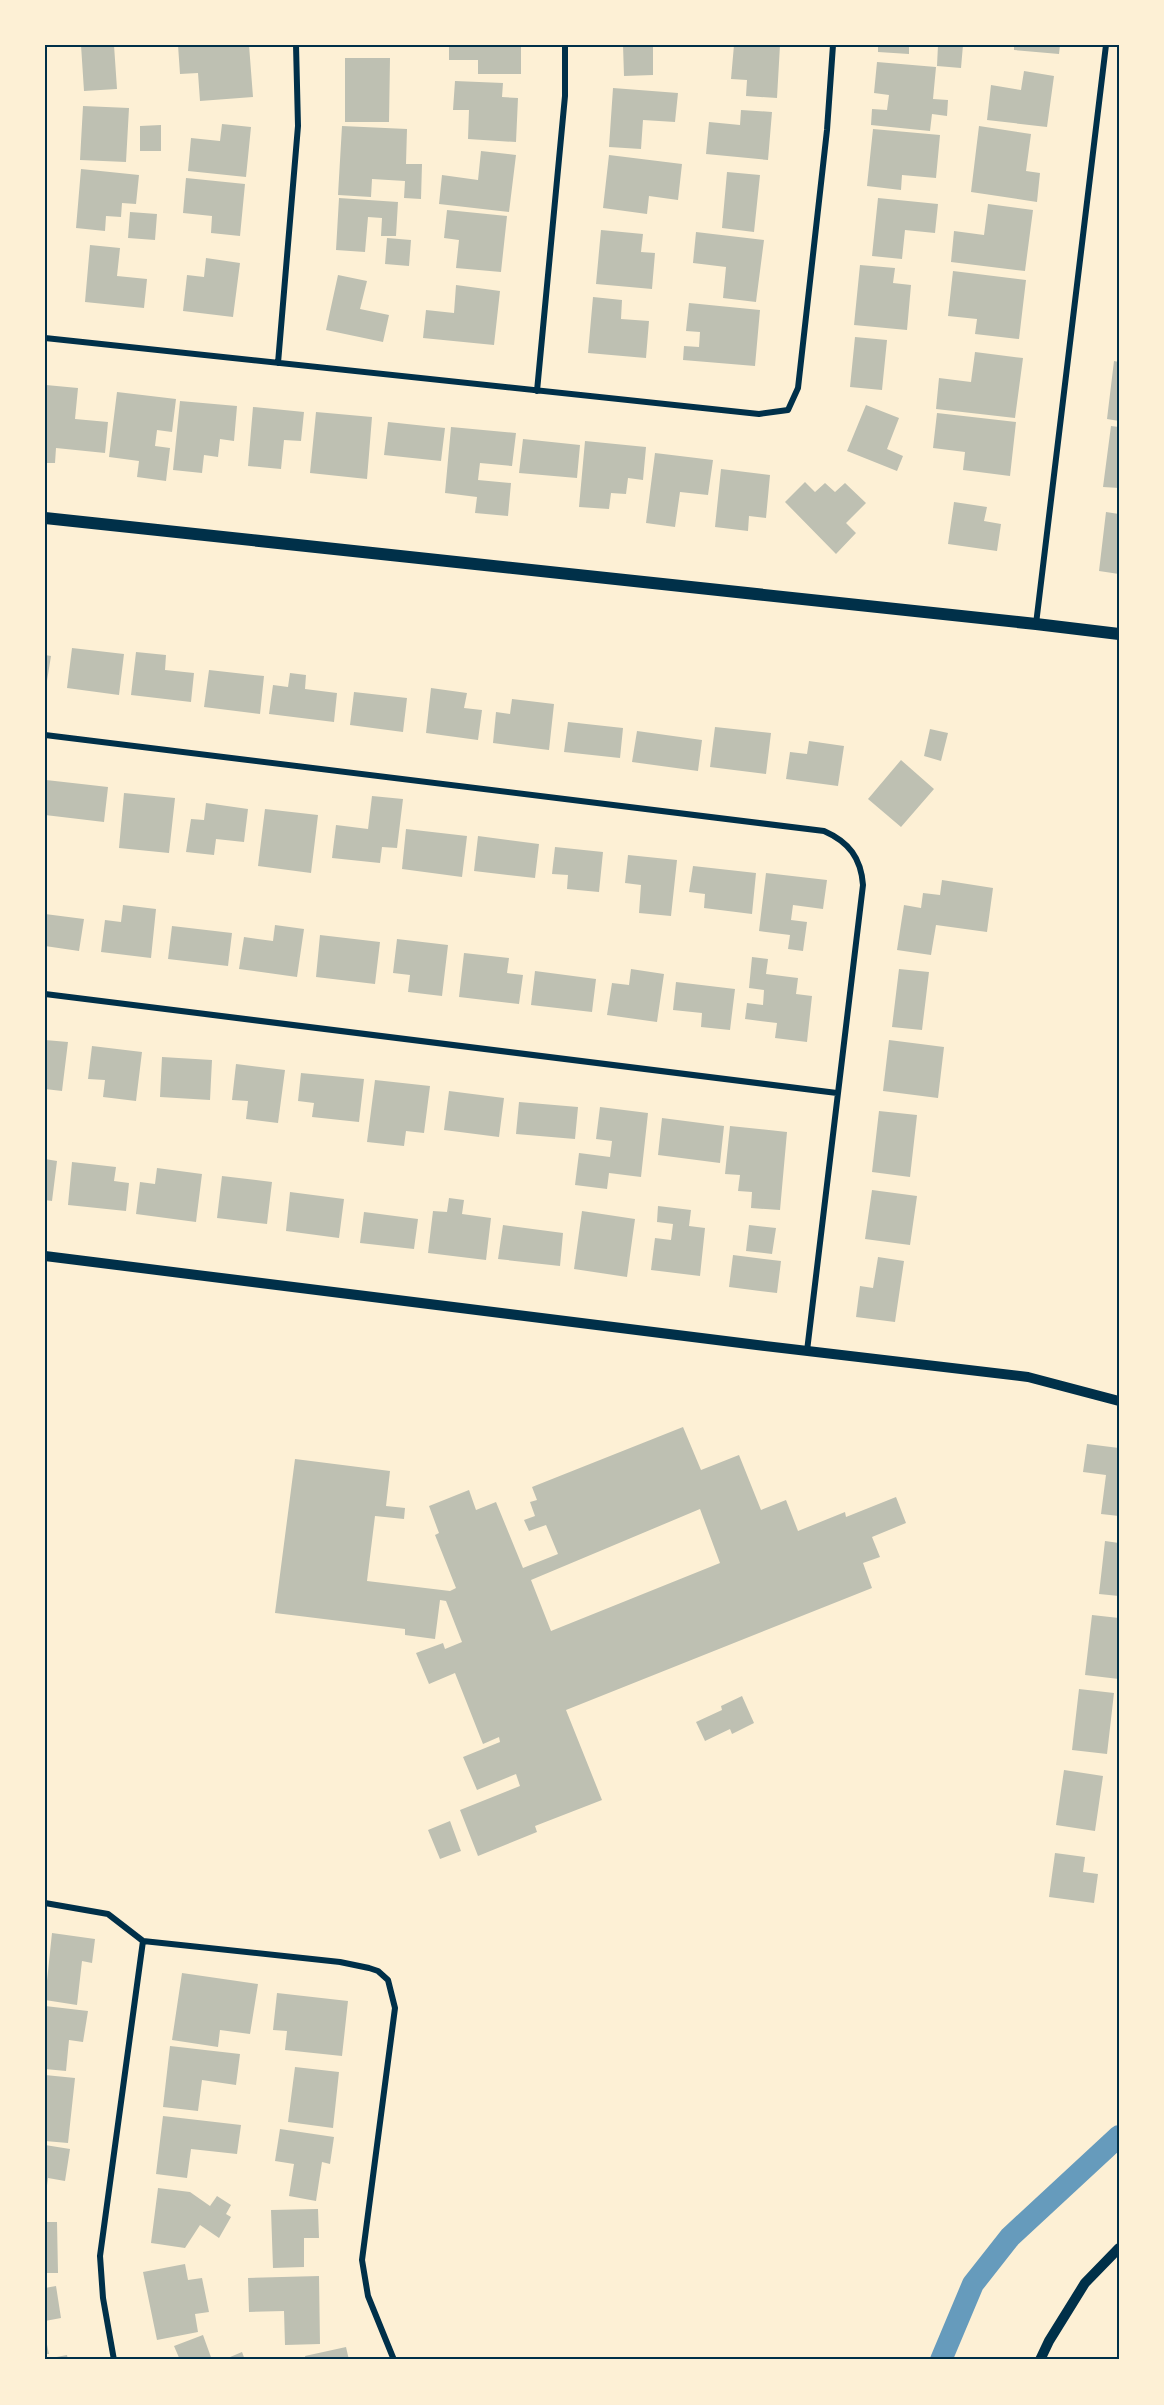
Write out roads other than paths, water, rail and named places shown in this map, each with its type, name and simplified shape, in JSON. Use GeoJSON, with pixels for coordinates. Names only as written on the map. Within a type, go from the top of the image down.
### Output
{"type":"FeatureCollection","features":[{"type":"Feature","properties":{"kind":"main road"},"geometry":{"type":"LineString","coordinates":[[45,519],[1119,634]]}},
{"type":"Feature","properties":{"kind":"street"},"geometry":{"type":"LineString","coordinates":[[278,363],[298,126],[296,45]]}},
{"type":"Feature","properties":{"kind":"street"},"geometry":{"type":"LineString","coordinates":[[537,391],[565,96],[565,45]]}},
{"type":"Feature","properties":{"kind":"street"},"geometry":{"type":"LineString","coordinates":[[45,338],[759,414],[788,410],[798,388],[827,130],[833,45]]}},
{"type":"Feature","properties":{"kind":"street"},"geometry":{"type":"LineString","coordinates":[[1036,624],[1106,45]]}},
{"type":"Feature","properties":{"kind":"street"},"geometry":{"type":"LineString","coordinates":[[45,735],[824,831],[840,838],[854,852],[862,869],[863,885],[807,1351]]}},
{"type":"Feature","properties":{"kind":"street"},"geometry":{"type":"LineString","coordinates":[[45,994],[837,1093]]}},
{"type":"Feature","properties":{"kind":"street"},"geometry":{"type":"LineString","coordinates":[[45,1256],[1028,1377],[1119,1401]]}},
{"type":"Feature","properties":{"kind":"street"},"geometry":{"type":"LineString","coordinates":[[45,1903],[108,1914],[143,1941],[340,1962],[378,1971],[388,1980],[395,2008],[362,2260],[368,2296],[394,2360]]}},
{"type":"Feature","properties":{"kind":"street"},"geometry":{"type":"LineString","coordinates":[[114,2360],[103,2298],[100,2256],[143,1941]]}},
{"type":"Feature","properties":{"kind":"street"},"geometry":{"type":"LineString","coordinates":[[1040,2360],[1049,2341],[1085,2283],[1119,2248]]}},
{"type":"Feature","properties":{"kind":"waterway"},"geometry":{"type":"LineString","coordinates":[[941,2360],[973,2284],[1010,2237],[1119,2136]]}}]}
